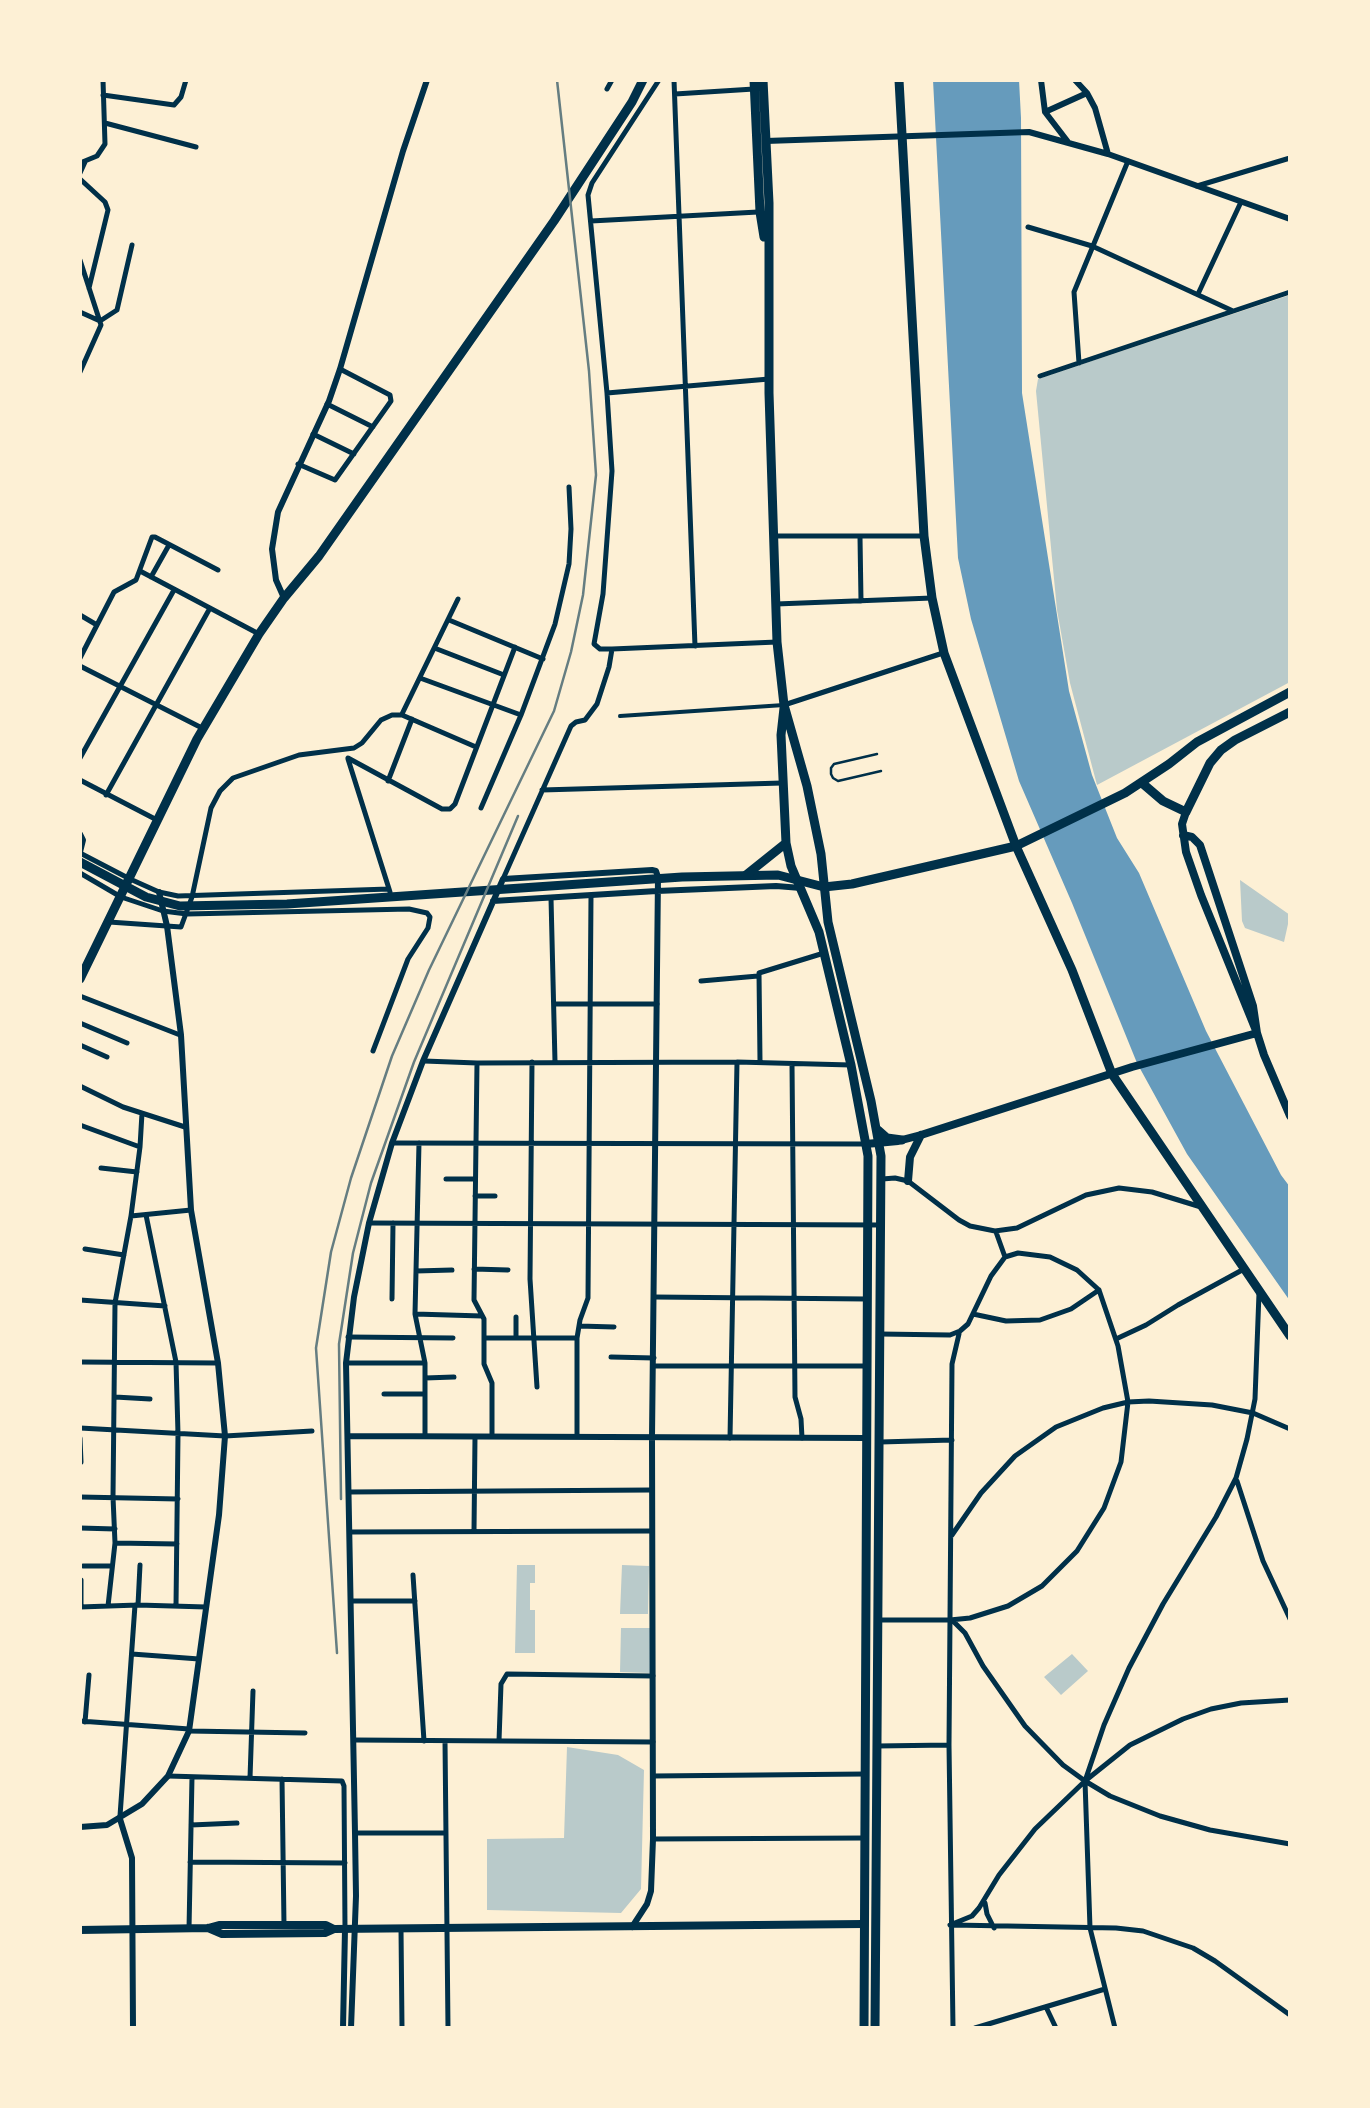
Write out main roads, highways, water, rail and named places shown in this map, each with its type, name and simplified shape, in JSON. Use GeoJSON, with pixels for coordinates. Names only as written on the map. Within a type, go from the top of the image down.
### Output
{"type":"FeatureCollection","features":[{"type":"Feature","properties":{"kind":"main road"},"geometry":{"type":"LineString","coordinates":[[80,979],[203,729],[259,634],[319,556],[564,206],[643,80]]}},
{"type":"Feature","properties":{"kind":"main road"},"geometry":{"type":"LineString","coordinates":[[763,80],[777,642],[784,705],[807,786],[821,854],[828,922],[876,1128],[882,1179],[875,2028]]}},
{"type":"Feature","properties":{"kind":"main road"},"geometry":{"type":"LineString","coordinates":[[899,80],[924,536],[944,653],[1016,846],[1072,970],[1112,1074],[1290,1336]]}},
{"type":"Feature","properties":{"kind":"main road"},"geometry":{"type":"LineString","coordinates":[[754,84],[760,212],[768,258]]}},
{"type":"Feature","properties":{"kind":"main road"},"geometry":{"type":"LineString","coordinates":[[80,862],[146,897],[180,906],[287,904],[746,875],[778,876],[824,887],[852,884],[1016,846],[1142,783],[1198,742],[1290,692]]}},
{"type":"Feature","properties":{"kind":"main road"},"geometry":{"type":"LineString","coordinates":[[784,705],[781,734],[786,843],[819,932],[851,1065],[868,1169],[864,2028]]}},
{"type":"Feature","properties":{"kind":"main road"},"geometry":{"type":"LineString","coordinates":[[1290,712],[1221,750],[1210,763],[1182,824],[1186,852],[1200,895],[1290,1116]]}},
{"type":"Feature","properties":{"kind":"main road"},"geometry":{"type":"LineString","coordinates":[[1142,783],[1163,801],[1186,812]]}},
{"type":"Feature","properties":{"kind":"main road"},"geometry":{"type":"LineString","coordinates":[[1183,835],[1200,845],[1253,1006],[1257,1033]]}},
{"type":"Feature","properties":{"kind":"main road"},"geometry":{"type":"LineString","coordinates":[[746,875],[786,843]]}},
{"type":"Feature","properties":{"kind":"main road"},"geometry":{"type":"LineString","coordinates":[[866,1144],[922,1135],[1132,1067],[1257,1033]]}},
{"type":"Feature","properties":{"kind":"main road"},"geometry":{"type":"LineString","coordinates":[[1100,1078],[1108,1063]]}},
{"type":"Feature","properties":{"kind":"main road"},"geometry":{"type":"LineString","coordinates":[[876,1128],[888,1138],[902,1140]]}},
{"type":"Feature","properties":{"kind":"main road"},"geometry":{"type":"LineString","coordinates":[[908,1181],[910,1157],[922,1135]]}},
{"type":"Feature","properties":{"kind":"main road"},"geometry":{"type":"LineString","coordinates":[[80,1930],[208,1928],[219,1924],[447,1929],[863,1924]]}},
{"type":"Feature","properties":{"kind":"main road"},"geometry":{"type":"LineString","coordinates":[[208,1928],[222,1934],[326,1933],[344,1929]]}},
{"type":"Feature","properties":{"kind":"water"},"geometry":{"type":"Polygon","coordinates":[[[933,80],[1019,80],[1022,393],[1069,691],[1092,775],[1117,838],[1139,873],[1206,1031],[1290,1187],[1290,1301],[1187,1154],[1137,1063],[1019,781],[971,619],[958,558],[933,80]]]}},
{"type":"Feature","properties":{"kind":"railway"},"geometry":{"type":"LineString","coordinates":[[337,1653],[316,1348],[331,1252],[392,1056],[429,970],[554,711],[583,595],[596,475],[589,371],[557,80]]}},
{"type":"Feature","properties":{"kind":"railway"},"geometry":{"type":"LineString","coordinates":[[341,1499],[339,1344],[353,1253],[371,1183],[414,1062],[518,816]]}}]}
